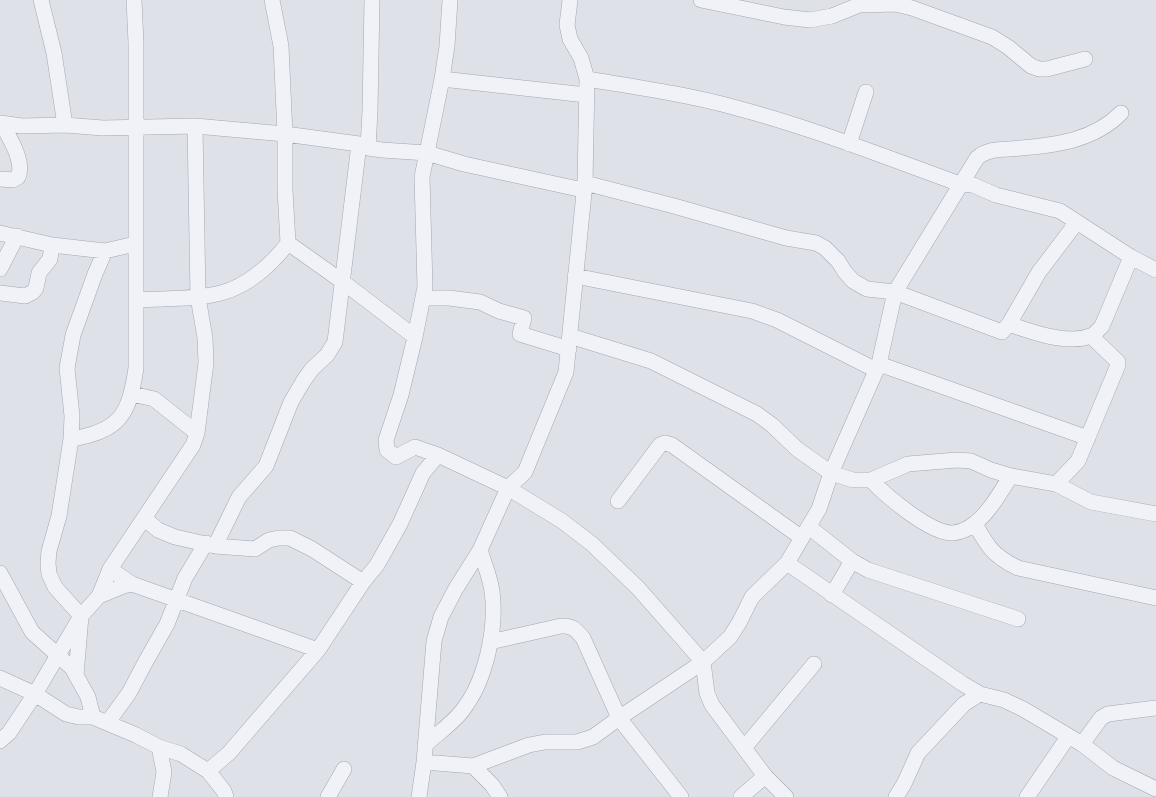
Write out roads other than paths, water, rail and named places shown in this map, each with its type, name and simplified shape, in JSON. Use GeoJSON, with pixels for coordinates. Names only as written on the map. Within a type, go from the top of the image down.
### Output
{"type":"FeatureCollection","features":[{"type":"Feature","properties":{"kind":"street"},"geometry":{"type":"LineString","coordinates":[[41,0],[54,52],[65,125]]}},
{"type":"Feature","properties":{"kind":"street"},"geometry":{"type":"LineString","coordinates":[[71,439],[94,434],[114,424],[123,415],[132,394],[136,368],[136,43],[134,0]]}},
{"type":"Feature","properties":{"kind":"street"},"geometry":{"type":"LineString","coordinates":[[137,300],[198,297],[222,293],[248,281],[273,260],[288,243],[281,46],[272,0]]}},
{"type":"Feature","properties":{"kind":"street"},"geometry":{"type":"LineString","coordinates":[[108,722],[128,693],[167,624],[185,578],[211,545],[239,497],[266,466],[291,402],[312,369],[331,350],[336,332],[370,111],[372,0]]}},
{"type":"Feature","properties":{"kind":"street"},"geometry":{"type":"LineString","coordinates":[[450,0],[447,46],[442,79],[422,177],[425,287],[401,395],[386,440],[387,450],[396,457],[415,447],[438,455],[508,488],[562,521],[592,544],[638,588],[704,662],[707,693],[712,705],[765,776],[786,797]]}},
{"type":"Feature","properties":{"kind":"street"},"geometry":{"type":"LineString","coordinates":[[419,797],[424,762],[434,641],[441,617],[480,550],[508,488],[524,472],[566,372],[584,187],[587,78],[581,58],[570,39],[567,25],[570,0]]}},
{"type":"Feature","properties":{"kind":"street"},"geometry":{"type":"LineString","coordinates":[[701,0],[784,17],[810,20],[832,16],[860,5],[895,4],[912,8],[992,37],[1008,47],[1031,66],[1039,69],[1047,69],[1085,59]]}},
{"type":"Feature","properties":{"kind":"street"},"geometry":{"type":"LineString","coordinates":[[587,78],[732,106],[849,144],[960,184],[1060,211],[1131,257],[1156,270]]}},
{"type":"Feature","properties":{"kind":"street"},"geometry":{"type":"LineString","coordinates":[[442,79],[586,95]]}},
{"type":"Feature","properties":{"kind":"street"},"geometry":{"type":"LineString","coordinates":[[849,144],[866,92]]}},
{"type":"Feature","properties":{"kind":"street"},"geometry":{"type":"LineString","coordinates":[[424,762],[473,766],[529,745],[545,742],[577,742],[593,737],[704,662],[730,637],[752,597],[787,563],[819,509],[831,473],[877,367],[895,292],[974,162],[982,154],[993,150],[1040,146],[1086,137],[1110,124],[1122,113]]}},
{"type":"Feature","properties":{"kind":"street"},"geometry":{"type":"LineString","coordinates":[[1,123],[22,126],[65,125],[103,128],[195,126],[285,134],[427,153],[464,164],[674,206],[786,238],[816,243],[825,248],[838,261],[845,272],[866,289],[895,292],[998,332],[1005,330],[1039,272],[1077,222]]}},
{"type":"Feature","properties":{"kind":"street"},"geometry":{"type":"LineString","coordinates":[[0,179],[13,180],[18,177],[20,170],[16,152],[1,123]]}},
{"type":"Feature","properties":{"kind":"street"},"geometry":{"type":"LineString","coordinates":[[0,741],[9,733],[81,616],[99,596],[110,569],[193,445],[197,433],[206,363],[205,338],[198,297],[195,126]]}},
{"type":"Feature","properties":{"kind":"street"},"geometry":{"type":"LineString","coordinates":[[0,233],[52,245],[106,251],[135,244]]}},
{"type":"Feature","properties":{"kind":"street"},"geometry":{"type":"LineString","coordinates":[[0,269],[18,236]]}},
{"type":"Feature","properties":{"kind":"street"},"geometry":{"type":"LineString","coordinates":[[288,243],[415,337]]}},
{"type":"Feature","properties":{"kind":"street"},"geometry":{"type":"LineString","coordinates":[[0,293],[25,296],[33,292],[36,288],[39,273],[50,259],[52,245]]}},
{"type":"Feature","properties":{"kind":"street"},"geometry":{"type":"LineString","coordinates":[[76,675],[81,616],[55,587],[49,574],[48,563],[49,552],[59,516],[71,439],[72,416],[67,368],[73,335],[95,274],[106,251]]}},
{"type":"Feature","properties":{"kind":"street"},"geometry":{"type":"LineString","coordinates":[[1009,324],[1061,338],[1095,334],[1102,326],[1131,257]]}},
{"type":"Feature","properties":{"kind":"street"},"geometry":{"type":"LineString","coordinates":[[575,276],[752,311],[777,320],[877,367],[1088,438]]}},
{"type":"Feature","properties":{"kind":"street"},"geometry":{"type":"LineString","coordinates":[[423,298],[449,298],[480,302],[499,311],[524,318],[520,334],[569,342],[651,361],[757,414],[798,449],[831,473],[853,480],[871,480],[908,464],[957,460],[971,462],[1011,476],[1056,484],[1091,502],[1156,514]]}},
{"type":"Feature","properties":{"kind":"street"},"geometry":{"type":"LineString","coordinates":[[1056,484],[1078,461],[1118,362],[1090,336]]}},
{"type":"Feature","properties":{"kind":"street"},"geometry":{"type":"LineString","coordinates":[[132,394],[154,399],[197,433]]}},
{"type":"Feature","properties":{"kind":"street"},"geometry":{"type":"LineString","coordinates":[[618,501],[660,445],[665,443],[672,445],[852,561],[882,576],[1018,619]]}},
{"type":"Feature","properties":{"kind":"street"},"geometry":{"type":"LineString","coordinates":[[415,447],[423,473]]}},
{"type":"Feature","properties":{"kind":"street"},"geometry":{"type":"LineString","coordinates":[[208,772],[230,753],[318,650],[363,582],[377,566],[400,524],[423,473],[438,455]]}},
{"type":"Feature","properties":{"kind":"street"},"geometry":{"type":"LineString","coordinates":[[871,480],[885,495],[900,506],[942,531],[952,533],[963,531],[975,524],[991,507],[1011,476]]}},
{"type":"Feature","properties":{"kind":"street"},"geometry":{"type":"LineString","coordinates":[[144,518],[158,530],[175,537],[211,545],[255,549],[269,540],[290,538],[312,549],[363,582]]}},
{"type":"Feature","properties":{"kind":"street"},"geometry":{"type":"LineString","coordinates":[[975,524],[987,546],[1000,560],[1018,568],[1156,598]]}},
{"type":"Feature","properties":{"kind":"street"},"geometry":{"type":"LineString","coordinates":[[425,745],[462,711],[476,686],[490,642],[493,623],[492,591],[480,550]]}},
{"type":"Feature","properties":{"kind":"street"},"geometry":{"type":"LineString","coordinates":[[832,595],[852,561]]}},
{"type":"Feature","properties":{"kind":"street"},"geometry":{"type":"LineString","coordinates":[[787,563],[963,684],[980,694],[1004,700],[1023,709],[1082,744],[1113,768],[1156,789]]}},
{"type":"Feature","properties":{"kind":"street"},"geometry":{"type":"LineString","coordinates":[[110,569],[132,584],[318,650]]}},
{"type":"Feature","properties":{"kind":"street"},"geometry":{"type":"LineString","coordinates":[[2,582],[32,632],[45,646],[57,653],[72,668],[88,697],[93,717]]}},
{"type":"Feature","properties":{"kind":"street"},"geometry":{"type":"LineString","coordinates":[[99,596],[132,584]]}},
{"type":"Feature","properties":{"kind":"street"},"geometry":{"type":"LineString","coordinates":[[490,642],[561,626],[569,626],[576,630],[583,638],[619,718],[681,797]]}},
{"type":"Feature","properties":{"kind":"street"},"geometry":{"type":"LineString","coordinates":[[744,748],[814,664]]}},
{"type":"Feature","properties":{"kind":"street"},"geometry":{"type":"LineString","coordinates":[[0,678],[34,694],[66,714],[79,718],[93,717],[108,722],[159,747],[181,754],[208,772],[224,790],[226,797]]}},
{"type":"Feature","properties":{"kind":"street"},"geometry":{"type":"LineString","coordinates":[[963,684],[964,704]]}},
{"type":"Feature","properties":{"kind":"street"},"geometry":{"type":"LineString","coordinates":[[896,797],[918,753],[964,704],[980,694]]}},
{"type":"Feature","properties":{"kind":"street"},"geometry":{"type":"LineString","coordinates":[[1082,744],[1101,718],[1108,714],[1156,708]]}},
{"type":"Feature","properties":{"kind":"street"},"geometry":{"type":"LineString","coordinates":[[1026,797],[1068,736]]}},
{"type":"Feature","properties":{"kind":"street"},"geometry":{"type":"LineString","coordinates":[[159,747],[164,772],[160,797]]}},
{"type":"Feature","properties":{"kind":"street"},"geometry":{"type":"LineString","coordinates":[[164,772],[181,754]]}},
{"type":"Feature","properties":{"kind":"street"},"geometry":{"type":"LineString","coordinates":[[473,766],[492,785],[500,797]]}},
{"type":"Feature","properties":{"kind":"street"},"geometry":{"type":"LineString","coordinates":[[328,797],[344,768]]}},
{"type":"Feature","properties":{"kind":"street"},"geometry":{"type":"LineString","coordinates":[[741,797],[765,776]]}}]}
